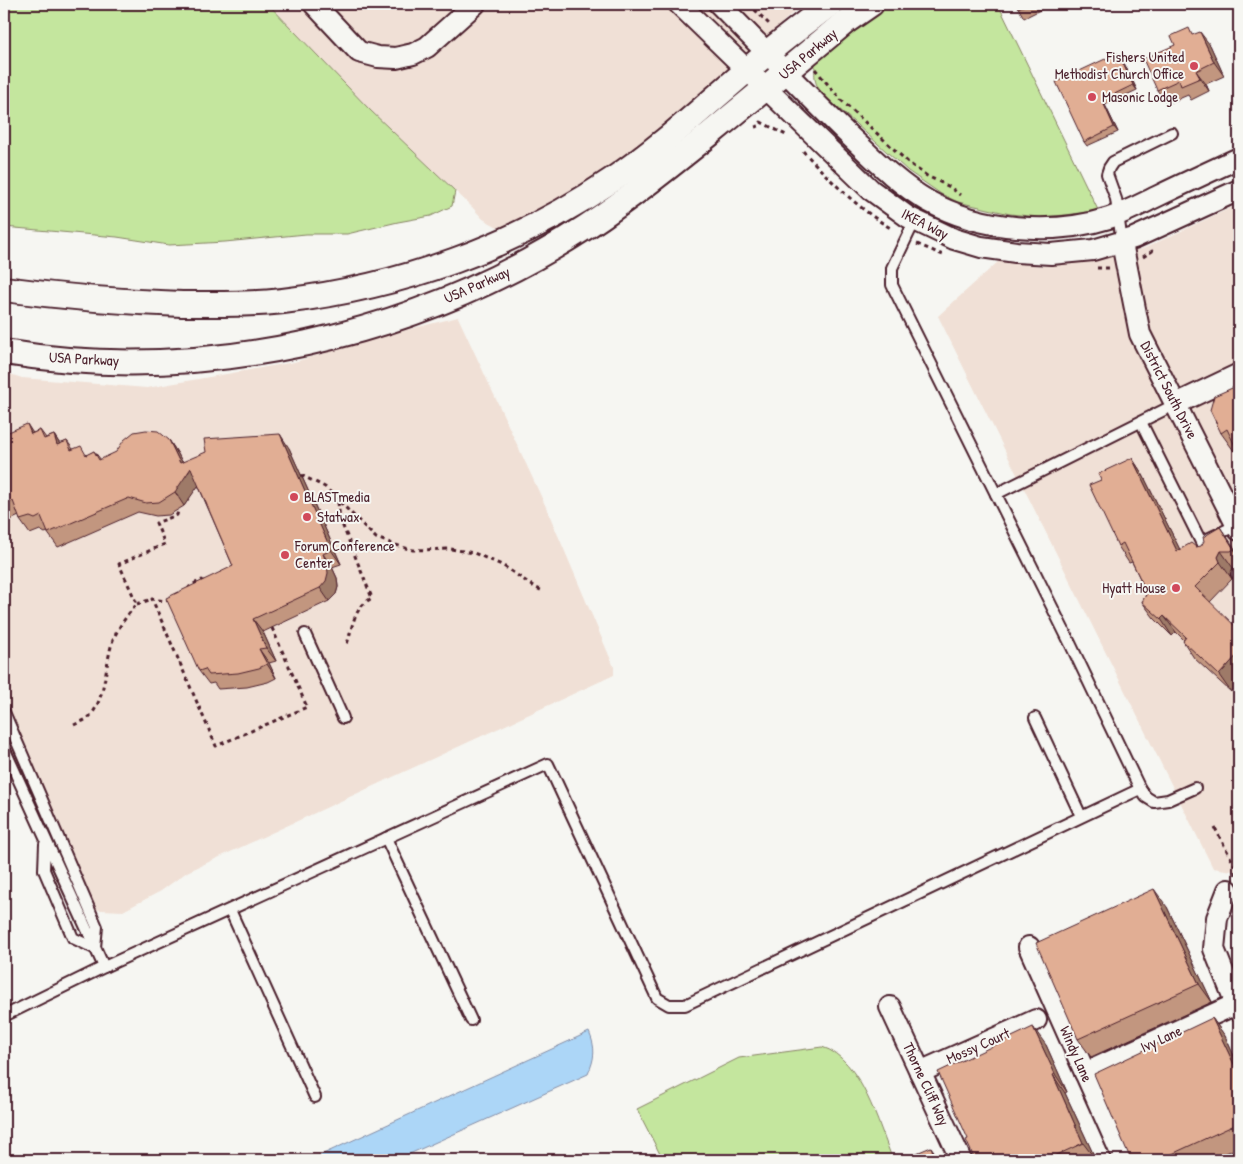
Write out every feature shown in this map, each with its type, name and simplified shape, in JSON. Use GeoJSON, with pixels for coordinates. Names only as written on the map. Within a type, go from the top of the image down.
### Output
{"type":"FeatureCollection","features":[{"type":"Feature","properties":{"kind":"street"},"geometry":{"type":"LineString","coordinates":[[314,4],[359,52],[378,57],[396,58],[413,54],[427,47],[475,4]]}},
{"type":"Feature","properties":{"kind":"street","name":"IKEA Way"},"geometry":{"type":"LineString","coordinates":[[679,4],[746,71],[886,203],[915,220],[954,238],[981,246],[1016,252],[1064,253],[1093,250],[1122,243],[1239,190]]}},
{"type":"Feature","properties":{"kind":"street","name":"IKEA Way"},"geometry":{"type":"LineString","coordinates":[[719,4],[844,131],[894,178],[916,194],[962,217],[985,223],[1030,227],[1069,226],[1107,218],[1118,215],[1239,158]]}},
{"type":"Feature","properties":{"kind":"street","name":"USA Parkway"},"geometry":{"type":"LineString","coordinates":[[4,289],[94,299],[214,304],[281,301],[341,292],[387,282],[433,268],[483,250],[545,221],[613,179],[676,132],[767,52],[830,4]]}},
{"type":"Feature","properties":{"kind":"street","name":"USA Parkway"},"geometry":{"type":"LineString","coordinates":[[4,352],[56,359],[93,361],[155,362],[231,356],[328,338],[409,314],[450,299],[554,247],[585,228],[646,185],[845,22],[871,4]]}},
{"type":"Feature","properties":{"kind":"street","name":"District South Drive"},"geometry":{"type":"LineString","coordinates":[[1122,243],[1140,334],[1238,528]]}},
{"type":"Feature","properties":{"kind":"street"},"geometry":{"type":"LineString","coordinates":[[1176,404],[1239,374]]}},
{"type":"Feature","properties":{"kind":"street"},"geometry":{"type":"LineString","coordinates":[[1228,890],[1217,918],[1214,949],[1236,1000]]}},
{"type":"Feature","properties":{"kind":"street","name":"Windy Lane"},"geometry":{"type":"LineString","coordinates":[[1029,948],[1124,1160]]}},
{"type":"Feature","properties":{"kind":"street","name":"Ivy Lane"},"geometry":{"type":"LineString","coordinates":[[1085,1073],[1236,1000]]}},
{"type":"Feature","properties":{"kind":"street","name":"Thorne Cliff Way"},"geometry":{"type":"LineString","coordinates":[[890,1007],[961,1160]]}},
{"type":"Feature","properties":{"kind":"street","name":"Mossy Court"},"geometry":{"type":"LineString","coordinates":[[920,1072],[1036,1020]]}},
{"type":"Feature","properties":{"kind":"lane"},"geometry":{"type":"LineString","coordinates":[[1122,243],[1116,199],[1108,174],[1109,168],[1113,162],[1172,133]]}},
{"type":"Feature","properties":{"kind":"lane"},"geometry":{"type":"LineString","coordinates":[[915,220],[892,268],[892,285],[1070,642],[1140,789],[1146,797],[1154,802],[1168,800],[1195,788]]}},
{"type":"Feature","properties":{"kind":"lane"},"geometry":{"type":"LineString","coordinates":[[996,494],[1176,404]]}},
{"type":"Feature","properties":{"kind":"lane"},"geometry":{"type":"LineString","coordinates":[[1141,422],[1203,546],[1238,528]]}},
{"type":"Feature","properties":{"kind":"lane"},"geometry":{"type":"LineString","coordinates":[[305,634],[343,718]]}},
{"type":"Feature","properties":{"kind":"lane"},"geometry":{"type":"LineString","coordinates":[[4,712],[97,927],[94,948]]}},
{"type":"Feature","properties":{"kind":"lane"},"geometry":{"type":"LineString","coordinates":[[1035,718],[1082,816]]}},
{"type":"Feature","properties":{"kind":"lane"},"geometry":{"type":"LineString","coordinates":[[4,748],[104,967]]}},
{"type":"Feature","properties":{"kind":"lane"},"geometry":{"type":"LineString","coordinates":[[4,1016],[104,967],[548,764],[657,998],[669,1005],[685,1005],[1140,789]]}},
{"type":"Feature","properties":{"kind":"lane"},"geometry":{"type":"LineString","coordinates":[[386,838],[471,1020]]}},
{"type":"Feature","properties":{"kind":"lane"},"geometry":{"type":"LineString","coordinates":[[45,840],[44,870],[73,938],[94,948]]}},
{"type":"Feature","properties":{"kind":"lane"},"geometry":{"type":"LineString","coordinates":[[55,862],[66,856]]}},
{"type":"Feature","properties":{"kind":"lane"},"geometry":{"type":"LineString","coordinates":[[230,910],[315,1097]]}},
{"type":"Feature","properties":{"kind":"path"},"geometry":{"type":"LineString","coordinates":[[749,4],[769,24]]}},
{"type":"Feature","properties":{"kind":"path"},"geometry":{"type":"LineString","coordinates":[[815,69],[836,94],[910,164],[927,176],[950,187],[962,197]]}},
{"type":"Feature","properties":{"kind":"path"},"geometry":{"type":"LineString","coordinates":[[301,475],[325,487],[376,538],[384,542],[413,550],[451,548],[474,553],[502,565],[543,591]]}},
{"type":"Feature","properties":{"kind":"path"},"geometry":{"type":"LineString","coordinates":[[338,502],[340,519],[372,598],[357,611],[346,647]]}},
{"type":"Feature","properties":{"kind":"path"},"geometry":{"type":"LineString","coordinates":[[137,604],[119,564],[165,544],[156,523],[177,515],[178,511]]}},
{"type":"Feature","properties":{"kind":"path"},"geometry":{"type":"LineString","coordinates":[[184,592],[191,585],[202,580],[206,588]]}},
{"type":"Feature","properties":{"kind":"path"},"geometry":{"type":"LineString","coordinates":[[74,725],[88,718],[94,707],[103,688],[108,656],[125,618],[137,604],[152,599],[165,601],[177,597]]}},
{"type":"Feature","properties":{"kind":"path"},"geometry":{"type":"LineString","coordinates":[[152,599],[216,746],[307,707],[272,628]]}},
{"type":"Feature","properties":{"kind":"path"},"geometry":{"type":"LineString","coordinates":[[1215,828],[1235,866],[1235,876],[1228,890]]}},
{"type":"Feature","properties":{"kind":"shaded area"},"geometry":{"type":"Polygon","coordinates":[[[268,4],[802,4],[690,109],[600,177],[505,231],[483,219],[370,110],[268,4]]]}},
{"type":"Feature","properties":{"kind":"shaded area"},"geometry":{"type":"Polygon","coordinates":[[[1239,204],[1239,872],[1213,868],[938,316],[999,261],[1042,266],[1095,261],[1145,248],[1239,204]]]}},
{"type":"Feature","properties":{"kind":"shaded area"},"geometry":{"type":"Polygon","coordinates":[[[458,317],[546,507],[614,667],[614,675],[187,872],[161,891],[123,911],[81,909],[63,895],[4,760],[4,372],[22,378],[147,388],[294,362],[458,317]]]}},
{"type":"Feature","properties":{"kind":"green space"},"geometry":{"type":"Polygon","coordinates":[[[4,4],[268,4],[370,110],[455,191],[452,206],[431,216],[347,234],[306,234],[169,245],[117,237],[4,227],[4,4]]]}},
{"type":"Feature","properties":{"kind":"green space"},"geometry":{"type":"Polygon","coordinates":[[[886,4],[998,4],[1098,210],[1039,217],[1010,214],[958,202],[941,194],[908,171],[826,97],[816,84],[815,59],[886,4]]]}},
{"type":"Feature","properties":{"kind":"green space"},"geometry":{"type":"Polygon","coordinates":[[[822,1047],[836,1054],[848,1065],[858,1079],[875,1113],[893,1160],[663,1160],[637,1109],[739,1058],[822,1047]]]}},
{"type":"Feature","properties":{"kind":"water"},"geometry":{"type":"Polygon","coordinates":[[[589,1032],[594,1053],[588,1074],[396,1160],[310,1160],[589,1032]]]}},
{"type":"Feature","properties":{"kind":"building"},"geometry":{"type":"Polygon","coordinates":[[[1016,4],[1028,4],[1018,8],[1016,4]]]}},
{"type":"Feature","properties":{"kind":"building"},"geometry":{"type":"Polygon","coordinates":[[[1189,28],[1192,35],[1200,32],[1214,62],[1196,71],[1200,78],[1181,86],[1179,80],[1157,90],[1143,59],[1175,45],[1171,36],[1189,28]]]}},
{"type":"Feature","properties":{"kind":"building","name":"Masonic Lodge"},"geometry":{"type":"Polygon","coordinates":[[[1118,53],[1133,85],[1102,100],[1114,127],[1084,142],[1056,82],[1118,53]]]}},
{"type":"Feature","properties":{"kind":"building"},"geometry":{"type":"Polygon","coordinates":[[[1239,385],[1239,454],[1227,429],[1221,433],[1210,410],[1214,396],[1239,385]]]}},
{"type":"Feature","properties":{"kind":"building","name":"Forum Conference Center"},"geometry":{"type":"Polygon","coordinates":[[[27,424],[31,434],[40,430],[44,439],[54,435],[57,445],[67,441],[71,450],[81,446],[86,455],[94,451],[99,460],[116,452],[124,440],[134,432],[146,430],[158,431],[169,440],[180,463],[206,452],[204,439],[280,434],[331,550],[323,554],[328,573],[326,581],[320,588],[253,619],[266,648],[259,649],[267,664],[238,673],[209,675],[205,669],[199,671],[166,598],[233,566],[191,468],[175,492],[159,502],[146,503],[129,498],[48,533],[41,516],[35,519],[30,517],[20,520],[13,501],[4,505],[4,434],[27,424]]]}},
{"type":"Feature","properties":{"kind":"building","name":"Hyatt House"},"geometry":{"type":"Polygon","coordinates":[[[1132,458],[1177,551],[1191,543],[1196,547],[1201,546],[1204,541],[1203,537],[1220,527],[1234,549],[1231,551],[1221,551],[1218,557],[1220,562],[1195,587],[1239,630],[1239,653],[1219,675],[1183,641],[1186,637],[1164,616],[1161,619],[1142,602],[1147,593],[1123,543],[1118,546],[1089,485],[1101,480],[1098,474],[1132,458]]]}},
{"type":"Feature","properties":{"kind":"building"},"geometry":{"type":"Polygon","coordinates":[[[1239,687],[1239,696],[1234,692],[1239,687]]]}},
{"type":"Feature","properties":{"kind":"building"},"geometry":{"type":"Polygon","coordinates":[[[1154,889],[1199,984],[1078,1039],[1036,943],[1154,889]]]}},
{"type":"Feature","properties":{"kind":"building"},"geometry":{"type":"Polygon","coordinates":[[[1212,1018],[1239,1075],[1239,1123],[1159,1160],[1131,1160],[1094,1074],[1212,1018]]]}},
{"type":"Feature","properties":{"kind":"building"},"geometry":{"type":"Polygon","coordinates":[[[1033,1027],[1055,1074],[1053,1075],[1083,1143],[1046,1160],[975,1160],[966,1140],[968,1139],[938,1072],[1033,1027]]]}},
{"type":"Feature","properties":{"kind":"building"},"geometry":{"type":"Polygon","coordinates":[[[931,1147],[936,1160],[900,1160],[931,1147]]]}},
{"type":"Feature","properties":{"kind":"place","name":"Fishers United Methodist Church Office"},"geometry":{"type":"Point","coordinates":[1194,66]}},
{"type":"Feature","properties":{"kind":"place","name":"Masonic Lodge"},"geometry":{"type":"Point","coordinates":[1092,97]}},
{"type":"Feature","properties":{"kind":"place","name":"BLASTmedia"},"geometry":{"type":"Point","coordinates":[294,497]}},
{"type":"Feature","properties":{"kind":"place","name":"Statwax"},"geometry":{"type":"Point","coordinates":[307,517]}},
{"type":"Feature","properties":{"kind":"place","name":"Forum Conference Center"},"geometry":{"type":"Point","coordinates":[285,555]}},
{"type":"Feature","properties":{"kind":"place","name":"Hyatt House"},"geometry":{"type":"Point","coordinates":[1176,588]}}]}
